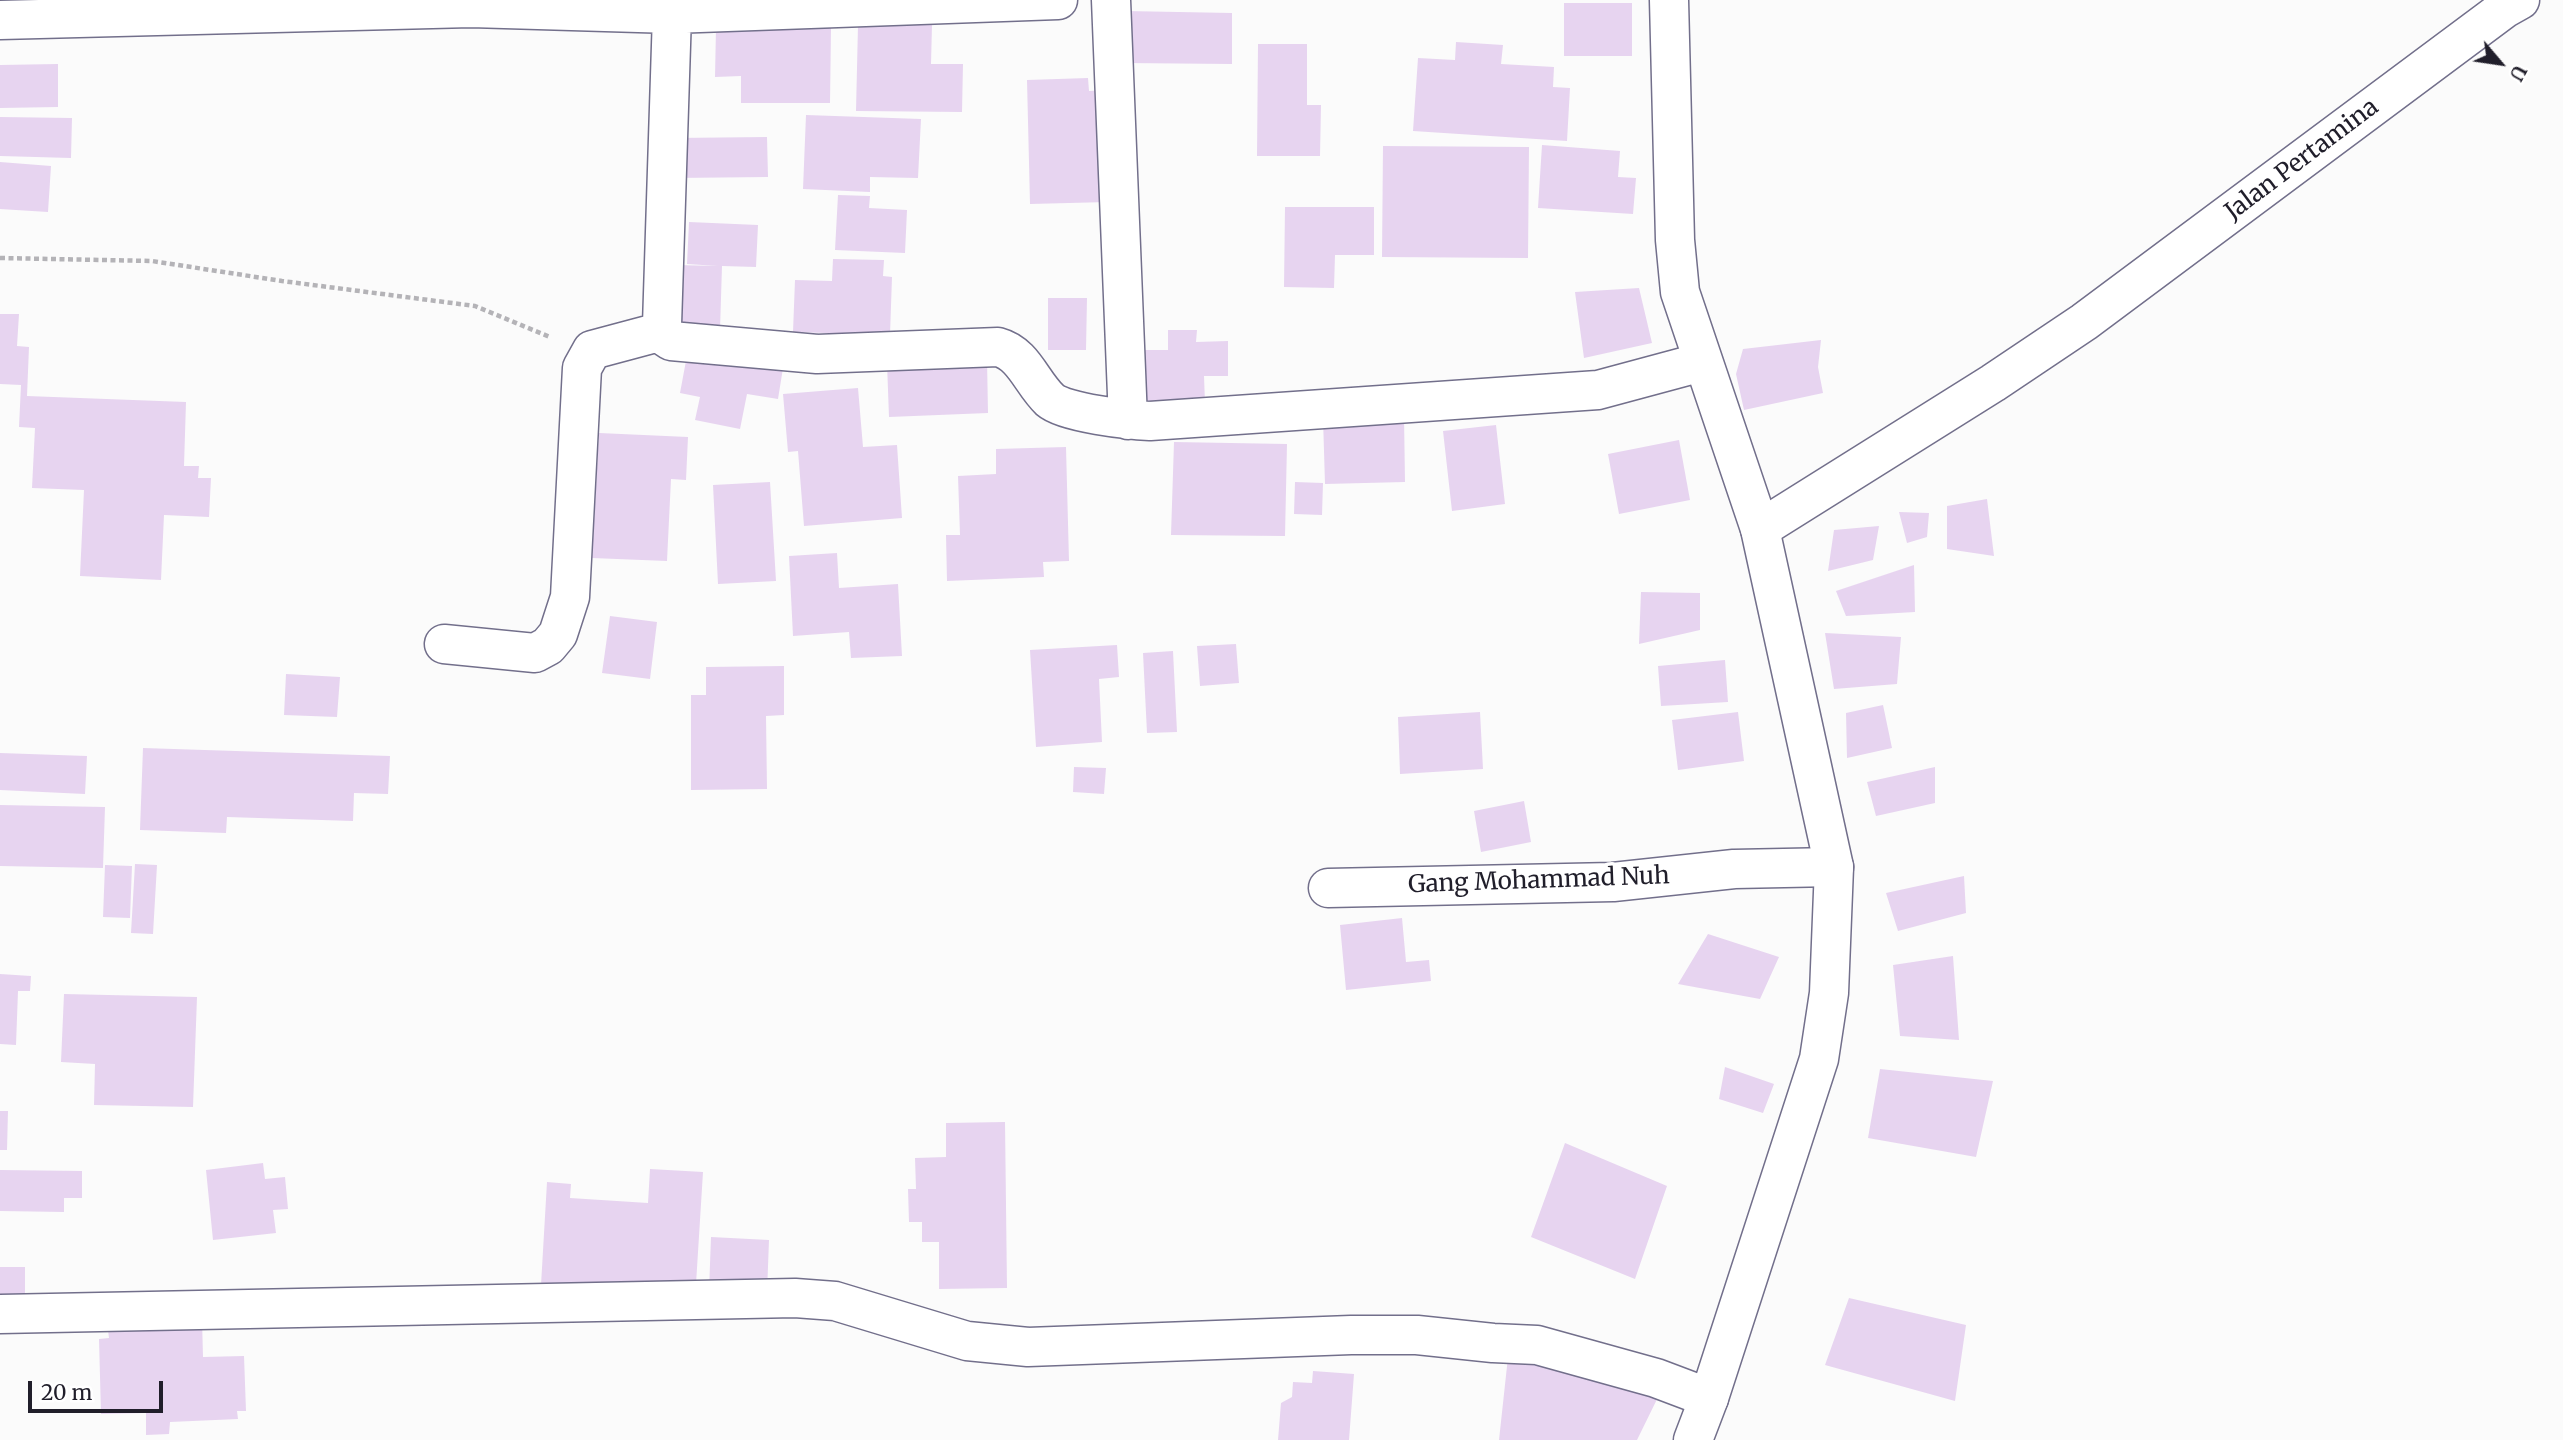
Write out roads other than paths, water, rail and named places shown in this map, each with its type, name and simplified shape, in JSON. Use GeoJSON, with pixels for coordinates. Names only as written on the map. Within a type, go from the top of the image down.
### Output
{"type":"FeatureCollection","features":[{"type":"Feature","properties":{"kind":"street"},"geometry":{"type":"LineString","coordinates":[[0,20],[471,8],[672,13],[1058,0]]}},
{"type":"Feature","properties":{"kind":"street"},"geometry":{"type":"LineString","coordinates":[[1111,0],[1128,420]]}},
{"type":"Feature","properties":{"kind":"street"},"geometry":{"type":"LineString","coordinates":[[1669,0],[1675,240],[1680,292],[1760,529],[1834,867],[1829,993],[1819,1059],[1693,1440]]}},
{"type":"Feature","properties":{"kind":"street","name":"Jalan Pertamina"},"geometry":{"type":"LineString","coordinates":[[1760,529],[1993,383],[2084,322],[2504,9],[2520,0]]}},
{"type":"Feature","properties":{"kind":"street"},"geometry":{"type":"LineString","coordinates":[[672,13],[663,331],[665,337],[671,341],[817,354],[998,347],[1009,350],[1017,357],[1034,381],[1058,406],[1128,420],[1150,421],[1598,390],[1702,362]]}},
{"type":"Feature","properties":{"kind":"street"},"geometry":{"type":"LineString","coordinates":[[444,644],[535,653],[548,646],[558,634],[570,597],[582,368],[592,350],[663,331]]}},
{"type":"Feature","properties":{"kind":"street","name":"Gang Mohammad Nuh"},"geometry":{"type":"LineString","coordinates":[[1328,888],[1614,882],[1734,869],[1834,867]]}},
{"type":"Feature","properties":{"kind":"street"},"geometry":{"type":"LineString","coordinates":[[0,1314],[795,1298],[835,1301],[967,1341],[1028,1347],[1351,1335],[1417,1335],[1537,1345],[1644,1374],[1709,1398]]}}]}
